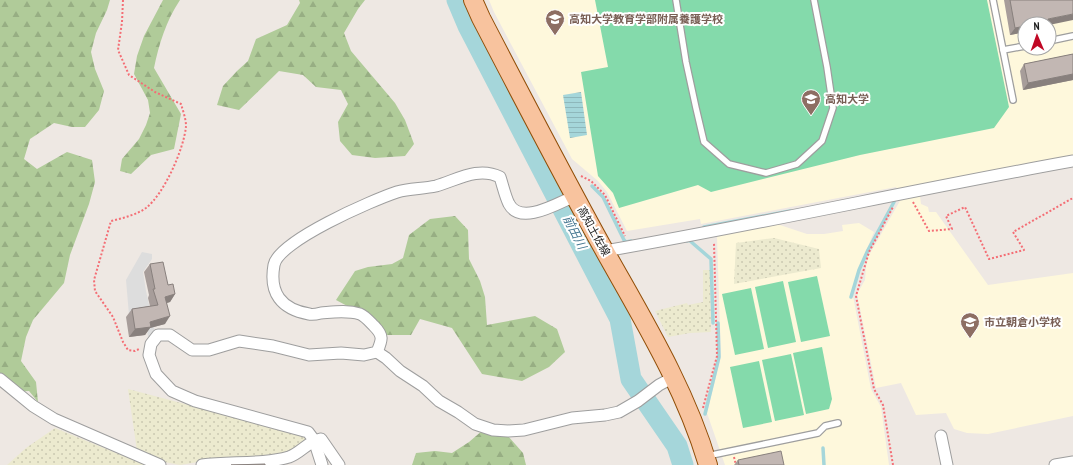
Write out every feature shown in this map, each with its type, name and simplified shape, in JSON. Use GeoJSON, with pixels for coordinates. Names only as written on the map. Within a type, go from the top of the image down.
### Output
{"type":"FeatureCollection","features":[{"type":"Feature","properties":{"kind":"main road","name":"高知土佐線"},"geometry":{"type":"LineString","coordinates":[[473,0],[564,201],[605,251],[674,377],[706,460]]}},
{"type":"Feature","properties":{"kind":"street"},"geometry":{"type":"LineString","coordinates":[[605,251],[1073,161]]}},
{"type":"Feature","properties":{"kind":"street"},"geometry":{"type":"LineString","coordinates":[[377,352],[382,341],[380,332],[361,315],[344,311],[310,314],[287,307],[276,295],[272,278],[274,262],[286,248],[322,226],[373,200],[399,192],[435,186],[467,175],[483,172],[500,177],[510,205],[521,213],[535,213],[564,201]]}},
{"type":"Feature","properties":{"kind":"street"},"geometry":{"type":"LineString","coordinates":[[322,465],[314,440],[308,432],[195,401],[172,391],[156,374],[149,354],[151,344],[158,335],[170,335],[192,350],[208,350],[239,341],[273,346],[309,354],[340,353],[364,355],[377,352],[400,371],[423,386],[439,401],[475,424],[493,430],[508,431],[524,430],[572,418],[605,415],[619,412],[638,401],[659,385],[674,377]]}},
{"type":"Feature","properties":{"kind":"street"},"geometry":{"type":"LineString","coordinates":[[0,379],[33,406],[54,419],[160,465]]}},
{"type":"Feature","properties":{"kind":"street"},"geometry":{"type":"LineString","coordinates":[[941,436],[947,465]]}},
{"type":"Feature","properties":{"kind":"street"},"geometry":{"type":"LineString","coordinates":[[202,465],[269,464],[290,457],[314,440],[321,439],[339,465]]}},
{"type":"Feature","properties":{"kind":"street"},"geometry":{"type":"LineString","coordinates":[[1055,465],[1073,462]]}},
{"type":"Feature","properties":{"kind":"lane"},"geometry":{"type":"LineString","coordinates":[[676,0],[686,62],[704,142],[729,164],[766,173],[798,164],[822,141],[834,108],[814,0]]}},
{"type":"Feature","properties":{"kind":"lane"},"geometry":{"type":"LineString","coordinates":[[993,0],[1013,100]]}},
{"type":"Feature","properties":{"kind":"lane"},"geometry":{"type":"LineString","coordinates":[[1057,39],[1073,36]]}},
{"type":"Feature","properties":{"kind":"lane"},"geometry":{"type":"LineString","coordinates":[[1003,50],[1017,47]]}},
{"type":"Feature","properties":{"kind":"lane"},"geometry":{"type":"LineString","coordinates":[[706,460],[818,433],[825,426],[838,424]]}},
{"type":"Feature","properties":{"kind":"path"},"geometry":{"type":"LineString","coordinates":[[123,0],[118,50],[129,75],[155,92],[181,104],[186,125],[172,170],[162,191],[146,208],[141,211],[111,221],[94,280],[95,290],[113,317],[123,342],[128,350],[135,351],[151,344]]}},
{"type":"Feature","properties":{"kind":"path"},"geometry":{"type":"LineString","coordinates":[[581,176],[591,181],[602,191],[624,232]]}},
{"type":"Feature","properties":{"kind":"path"},"geometry":{"type":"LineString","coordinates":[[893,465],[883,405],[874,389],[856,296],[869,252],[903,194],[929,231],[952,229],[946,216],[965,207],[989,259],[1024,250],[1013,232],[1073,198]]}},
{"type":"Feature","properties":{"kind":"path"},"geometry":{"type":"LineString","coordinates":[[702,413],[717,356],[714,231]]}},
{"type":"Feature","properties":{"kind":"shaded area","name":"高知大学"},"geometry":{"type":"Polygon","coordinates":[[[489,0],[1073,0],[1073,155],[897,189],[896,187],[701,224],[700,219],[627,231],[607,192],[598,181],[572,159],[489,0]]]}},
{"type":"Feature","properties":{"kind":"shaded area","name":"市立朝倉小学校"},"geometry":{"type":"Polygon","coordinates":[[[920,196],[921,204],[928,207],[929,212],[936,212],[988,285],[1073,273],[1073,416],[988,434],[967,433],[954,429],[946,413],[916,415],[901,383],[876,388],[857,294],[865,280],[868,257],[901,199],[920,196]]]}},
{"type":"Feature","properties":{"kind":"shaded area"},"geometry":{"type":"Polygon","coordinates":[[[774,223],[807,234],[824,234],[843,231],[842,225],[859,223],[874,232],[858,270],[850,296],[853,296],[871,389],[881,407],[889,465],[725,465],[707,413],[721,356],[717,237],[719,234],[774,223]]]}},
{"type":"Feature","properties":{"kind":"shaded area"},"geometry":{"type":"Polygon","coordinates":[[[774,238],[819,249],[821,268],[734,284],[736,243],[774,238]]]}},
{"type":"Feature","properties":{"kind":"shaded area"},"geometry":{"type":"Polygon","coordinates":[[[142,252],[152,254],[152,259],[143,272],[155,332],[148,337],[145,313],[129,315],[126,280],[142,252]]]}},
{"type":"Feature","properties":{"kind":"shaded area"},"geometry":{"type":"Polygon","coordinates":[[[703,270],[710,270],[711,332],[690,333],[668,337],[655,311],[687,303],[688,305],[703,302],[703,270]]]}},
{"type":"Feature","properties":{"kind":"shaded area"},"geometry":{"type":"Polygon","coordinates":[[[128,389],[306,436],[306,441],[286,454],[265,460],[210,460],[180,465],[159,461],[137,451],[128,389]]]}},
{"type":"Feature","properties":{"kind":"shaded area"},"geometry":{"type":"Polygon","coordinates":[[[55,428],[148,465],[7,465],[26,448],[55,428]]]}},
{"type":"Feature","properties":{"kind":"green space"},"geometry":{"type":"Polygon","coordinates":[[[0,0],[110,0],[96,33],[91,52],[95,69],[104,91],[99,110],[85,127],[72,127],[54,123],[30,139],[24,159],[37,169],[67,152],[92,160],[95,182],[89,204],[70,255],[64,283],[33,320],[26,337],[21,361],[36,382],[38,402],[29,391],[13,392],[0,381],[0,0]]]}},
{"type":"Feature","properties":{"kind":"green space"},"geometry":{"type":"Polygon","coordinates":[[[163,0],[180,0],[164,33],[154,68],[181,114],[174,149],[151,155],[131,174],[120,171],[122,159],[139,139],[150,113],[148,100],[134,74],[137,56],[144,36],[163,0]]]}},
{"type":"Feature","properties":{"kind":"green space"},"geometry":{"type":"Polygon","coordinates":[[[299,0],[365,0],[344,33],[351,51],[395,103],[405,120],[414,144],[405,156],[375,158],[352,155],[340,141],[338,122],[348,104],[341,90],[316,87],[303,75],[279,71],[239,110],[217,105],[223,86],[248,61],[256,39],[287,25],[300,3],[299,0]]]}},
{"type":"Feature","properties":{"kind":"green space","name":"高知大学"},"geometry":{"type":"Polygon","coordinates":[[[595,0],[987,0],[1009,107],[994,128],[860,155],[711,192],[698,185],[619,208],[613,193],[598,176],[581,72],[608,67],[595,0]]]}},
{"type":"Feature","properties":{"kind":"green space"},"geometry":{"type":"Polygon","coordinates":[[[455,216],[468,230],[469,259],[480,281],[485,297],[487,325],[535,316],[557,329],[565,352],[549,367],[522,381],[482,374],[452,328],[420,319],[411,335],[381,335],[366,316],[336,300],[355,271],[368,267],[392,264],[403,258],[409,235],[430,219],[455,216]]]}},
{"type":"Feature","properties":{"kind":"green space"},"geometry":{"type":"Polygon","coordinates":[[[817,276],[830,336],[801,342],[788,282],[817,276]]]}},
{"type":"Feature","properties":{"kind":"green space"},"geometry":{"type":"Polygon","coordinates":[[[783,281],[796,342],[768,348],[755,287],[783,281]]]}},
{"type":"Feature","properties":{"kind":"green space"},"geometry":{"type":"Polygon","coordinates":[[[751,288],[764,349],[735,355],[722,294],[751,288]]]}},
{"type":"Feature","properties":{"kind":"green space"},"geometry":{"type":"Polygon","coordinates":[[[822,347],[832,399],[829,409],[806,414],[793,353],[822,347]]]}},
{"type":"Feature","properties":{"kind":"green space"},"geometry":{"type":"Polygon","coordinates":[[[791,354],[804,415],[775,421],[762,360],[791,354]]]}},
{"type":"Feature","properties":{"kind":"green space"},"geometry":{"type":"Polygon","coordinates":[[[759,361],[772,422],[743,428],[730,367],[759,361]]]}},
{"type":"Feature","properties":{"kind":"green space"},"geometry":{"type":"Polygon","coordinates":[[[483,430],[508,436],[523,453],[526,465],[412,465],[416,453],[435,451],[452,453],[469,442],[483,430]]]}},
{"type":"Feature","properties":{"kind":"water"},"geometry":{"type":"Polygon","coordinates":[[[581,92],[587,135],[570,138],[563,95],[581,92]]]}},
{"type":"Feature","properties":{"kind":"building"},"geometry":{"type":"Polygon","coordinates":[[[1010,0],[1073,0],[1073,14],[1057,17],[1017,16],[1017,28],[1015,28],[1010,0]]]}},
{"type":"Feature","properties":{"kind":"building"},"geometry":{"type":"Polygon","coordinates":[[[1073,54],[1073,74],[1028,83],[1024,64],[1073,54]]]}},
{"type":"Feature","properties":{"kind":"building"},"geometry":{"type":"Polygon","coordinates":[[[163,262],[168,285],[173,284],[175,294],[165,297],[170,316],[150,322],[151,327],[135,329],[132,309],[158,305],[153,289],[155,289],[150,264],[163,262]]]}},
{"type":"Feature","properties":{"kind":"building"},"geometry":{"type":"Polygon","coordinates":[[[781,451],[784,465],[739,465],[738,460],[781,451]]]}},
{"type":"Feature","properties":{"kind":"building"},"geometry":{"type":"Polygon","coordinates":[[[265,464],[265,465],[231,465],[265,464]]]}},
{"type":"Feature","properties":{"kind":"waterway","name":"前田川"},"geometry":{"type":"LineString","coordinates":[[457,0],[468,26],[620,319],[631,379],[677,446],[683,465]]}},
{"type":"Feature","properties":{"kind":"waterway"},"geometry":{"type":"LineString","coordinates":[[592,186],[603,197],[624,240],[626,242],[631,241]]}},
{"type":"Feature","properties":{"kind":"waterway"},"geometry":{"type":"LineString","coordinates":[[851,297],[859,270],[868,250],[894,202]]}},
{"type":"Feature","properties":{"kind":"waterway"},"geometry":{"type":"LineString","coordinates":[[704,227],[790,211]]}},
{"type":"Feature","properties":{"kind":"waterway"},"geometry":{"type":"LineString","coordinates":[[687,241],[689,240],[711,259],[713,323]]}},
{"type":"Feature","properties":{"kind":"waterway"},"geometry":{"type":"LineString","coordinates":[[705,414],[719,357],[718,323]]}},
{"type":"Feature","properties":{"kind":"waterway"},"geometry":{"type":"LineString","coordinates":[[823,448],[824,465]]}},
{"type":"Feature","properties":{"kind":"place","name":"高知大学教育学部附属養護学校"},"geometry":{"type":"Point","coordinates":[555,36]}},
{"type":"Feature","properties":{"kind":"place","name":"高知大学"},"geometry":{"type":"Point","coordinates":[811,116]}},
{"type":"Feature","properties":{"kind":"place","name":"市立朝倉小学校"},"geometry":{"type":"Point","coordinates":[970,339]}}]}
